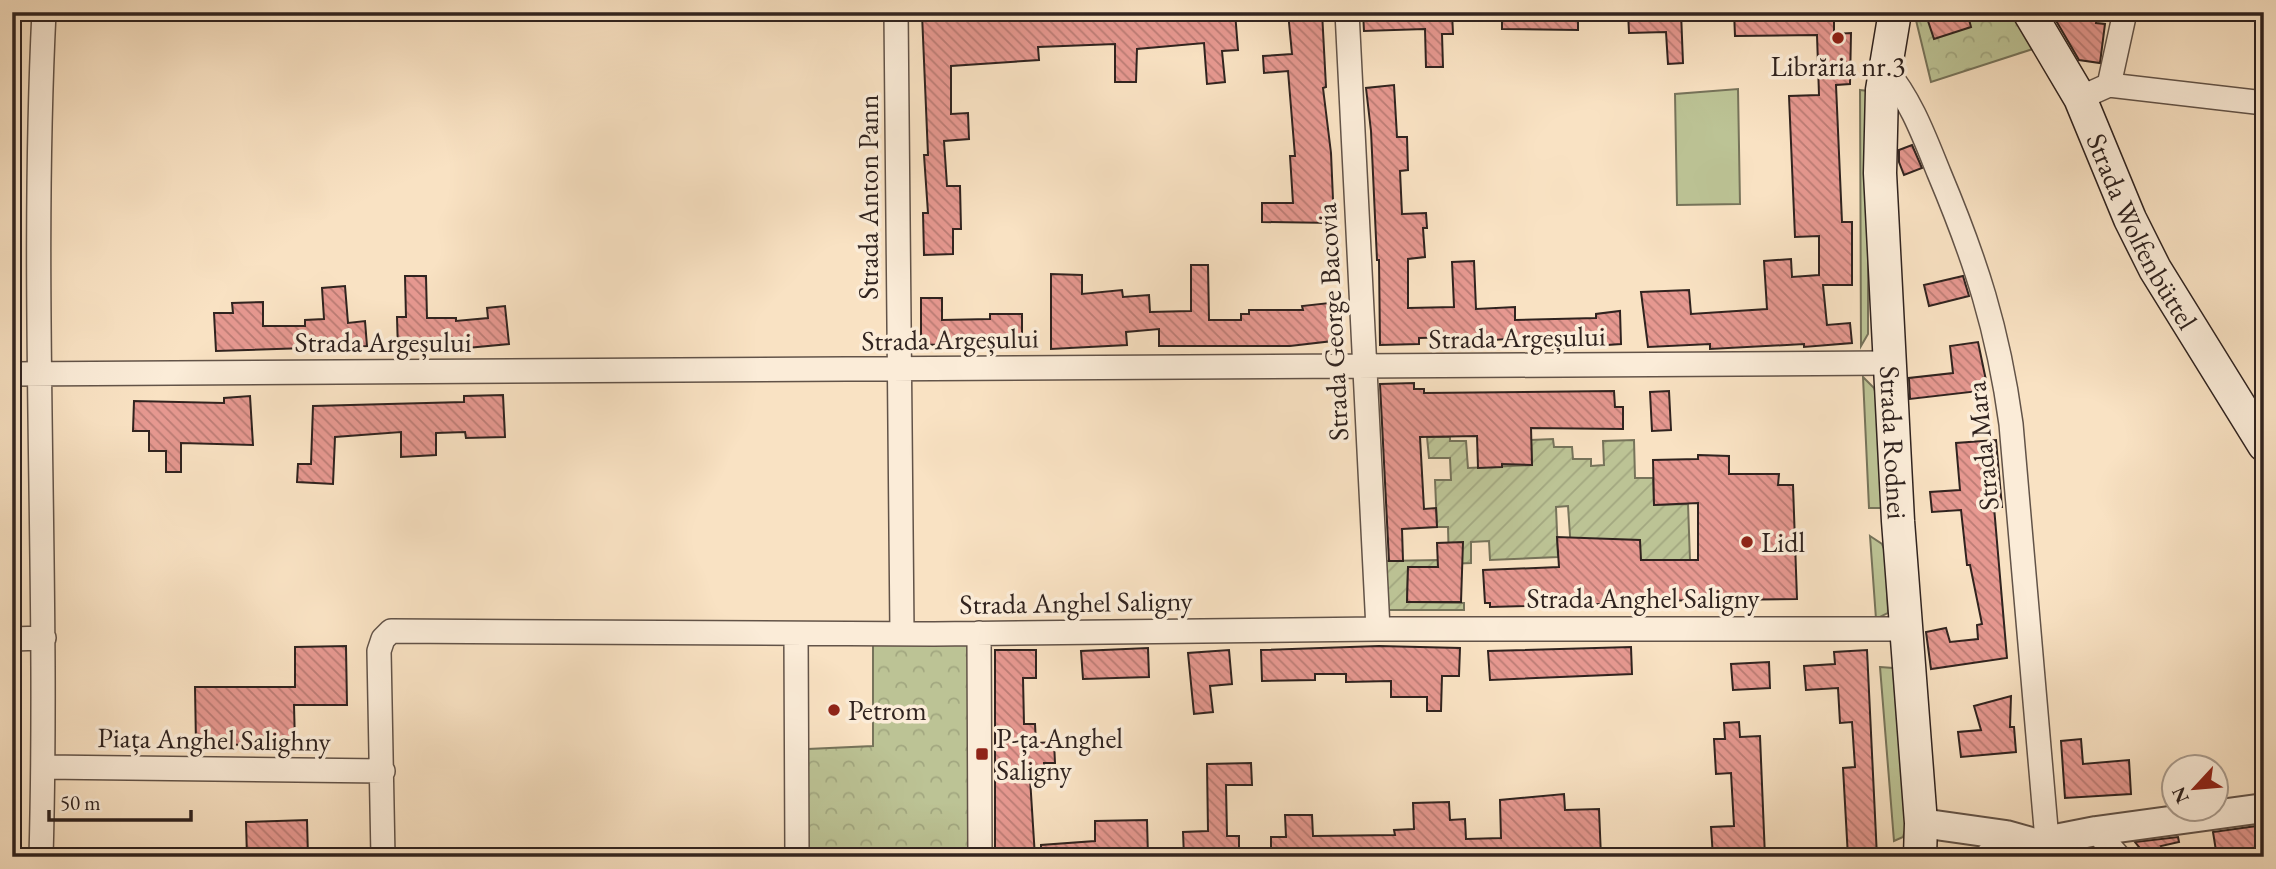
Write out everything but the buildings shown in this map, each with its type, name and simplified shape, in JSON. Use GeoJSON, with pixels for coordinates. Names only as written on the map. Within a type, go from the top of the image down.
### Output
{"type":"FeatureCollection","features":[{"type":"Feature","properties":{"kind":"main road","name":"Strada Wolfenbüttel"},"geometry":{"type":"LineString","coordinates":[[2029,12],[2080,99],[2130,219],[2155,269],[2264,444]]}},
{"type":"Feature","properties":{"kind":"main road","name":"Strada Rodnei"},"geometry":{"type":"LineString","coordinates":[[1892,18],[1885,69],[1880,173],[1888,363],[1921,822],[1920,857]]}},
{"type":"Feature","properties":{"kind":"street"},"geometry":{"type":"LineString","coordinates":[[41,857],[44,638],[38,373],[44,12]]}},
{"type":"Feature","properties":{"kind":"street","name":"Strada Anton Pann"},"geometry":{"type":"LineString","coordinates":[[896,12],[902,633]]}},
{"type":"Feature","properties":{"kind":"street","name":"Strada George Bacovia"},"geometry":{"type":"LineString","coordinates":[[1347,12],[1378,629]]}},
{"type":"Feature","properties":{"kind":"street"},"geometry":{"type":"LineString","coordinates":[[2109,85],[2125,12]]}},
{"type":"Feature","properties":{"kind":"street","name":"Strada Mara"},"geometry":{"type":"LineString","coordinates":[[1885,69],[1903,90],[1913,110],[1963,231],[1990,310],[2003,367],[2011,424],[2041,841]]}},
{"type":"Feature","properties":{"kind":"street"},"geometry":{"type":"LineString","coordinates":[[2080,99],[2109,85],[2264,103]]}},
{"type":"Feature","properties":{"kind":"street","name":"Strada Argeșului"},"geometry":{"type":"LineString","coordinates":[[12,374],[1888,363]]}},
{"type":"Feature","properties":{"kind":"street","name":"Strada Anghel Saligny"},"geometry":{"type":"LineString","coordinates":[[383,771],[379,651],[383,639],[391,631],[796,634],[1378,629],[1906,629]]}},
{"type":"Feature","properties":{"kind":"street"},"geometry":{"type":"LineString","coordinates":[[979,633],[980,857]]}},
{"type":"Feature","properties":{"kind":"street"},"geometry":{"type":"LineString","coordinates":[[796,634],[797,857]]}},
{"type":"Feature","properties":{"kind":"street"},"geometry":{"type":"LineString","coordinates":[[12,639],[44,638]]}},
{"type":"Feature","properties":{"kind":"street","name":"Piața Anghel Salighny"},"geometry":{"type":"LineString","coordinates":[[44,767],[383,771]]}},
{"type":"Feature","properties":{"kind":"street"},"geometry":{"type":"LineString","coordinates":[[383,771],[383,857]]}},
{"type":"Feature","properties":{"kind":"street"},"geometry":{"type":"LineString","coordinates":[[1921,822],[2041,841],[2099,844],[2264,808]]}},
{"type":"Feature","properties":{"kind":"street"},"geometry":{"type":"LineString","coordinates":[[1989,857],[2041,841]]}},
{"type":"Feature","properties":{"kind":"street"},"geometry":{"type":"LineString","coordinates":[[2099,844],[2119,857]]}},
{"type":"Feature","properties":{"kind":"green space"},"geometry":{"type":"Polygon","coordinates":[[[1914,12],[2018,12],[2039,47],[1931,82],[1914,12]]]}},
{"type":"Feature","properties":{"kind":"green space"},"geometry":{"type":"Polygon","coordinates":[[[1738,89],[1740,204],[1677,205],[1675,94],[1738,89]]]}},
{"type":"Feature","properties":{"kind":"green space"},"geometry":{"type":"Polygon","coordinates":[[[1860,90],[1868,91],[1868,334],[1861,346],[1860,90]]]}},
{"type":"Feature","properties":{"kind":"green space"},"geometry":{"type":"Polygon","coordinates":[[[1863,377],[1874,388],[1878,400],[1885,508],[1869,508],[1863,377]]]}},
{"type":"Feature","properties":{"kind":"green space"},"geometry":{"type":"Polygon","coordinates":[[[1427,437],[1450,437],[1450,441],[1466,441],[1468,468],[1532,465],[1531,440],[1553,439],[1554,447],[1572,447],[1573,459],[1591,459],[1591,466],[1604,465],[1603,441],[1634,440],[1635,478],[1653,478],[1654,505],[1688,504],[1690,560],[1641,561],[1571,550],[1568,506],[1556,507],[1558,557],[1490,560],[1489,541],[1471,542],[1471,563],[1449,564],[1448,527],[1437,527],[1435,480],[1451,480],[1450,458],[1429,458],[1427,437]]]}},
{"type":"Feature","properties":{"kind":"green space"},"geometry":{"type":"Polygon","coordinates":[[[1870,536],[1882,544],[1886,553],[1888,613],[1876,619],[1870,536]]]}},
{"type":"Feature","properties":{"kind":"green space"},"geometry":{"type":"Polygon","coordinates":[[[1438,560],[1438,567],[1408,567],[1407,602],[1464,603],[1464,610],[1388,610],[1386,561],[1438,560]]]}},
{"type":"Feature","properties":{"kind":"green space"},"geometry":{"type":"Polygon","coordinates":[[[873,642],[974,643],[975,857],[806,857],[808,749],[873,746],[873,642]]]}},
{"type":"Feature","properties":{"kind":"green space"},"geometry":{"type":"Polygon","coordinates":[[[1880,667],[1893,668],[1906,827],[1903,837],[1894,841],[1880,667]]]}},
{"type":"Feature","properties":{"kind":"place","name":"Librăria nr.3"},"geometry":{"type":"Point","coordinates":[1838,38]}},
{"type":"Feature","properties":{"kind":"place","name":"Lidl"},"geometry":{"type":"Point","coordinates":[1747,542]}},
{"type":"Feature","properties":{"kind":"place","name":"Petrom"},"geometry":{"type":"Point","coordinates":[834,710]}},
{"type":"Feature","properties":{"kind":"place","name":"P-ța Anghel Saligny"},"geometry":{"type":"Point","coordinates":[982,754]}}]}
